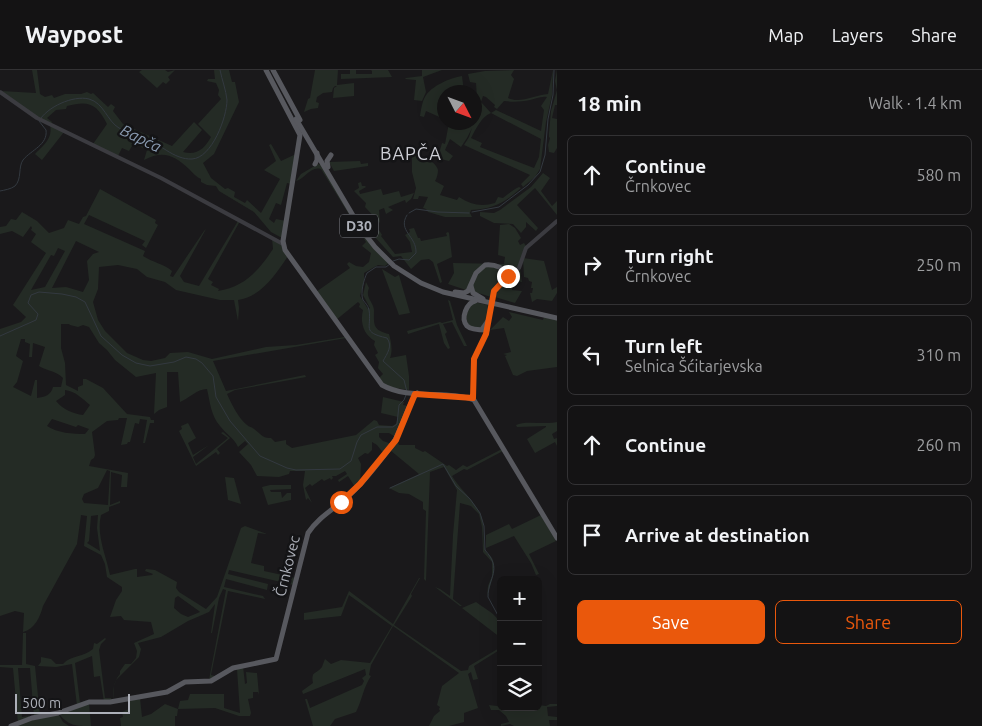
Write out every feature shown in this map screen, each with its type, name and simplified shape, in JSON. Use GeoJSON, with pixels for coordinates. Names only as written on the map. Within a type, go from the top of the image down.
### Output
{"type":"FeatureCollection","features":[{"type":"Feature","properties":{"kind":"main road"},"geometry":{"type":"LineString","coordinates":[[269,70],[300,136],[283,244],[287,253],[379,383],[385,387],[409,394],[418,393],[473,398],[557,538]]}},
{"type":"Feature","properties":{"kind":"main road","name":"D30"},"geometry":{"type":"LineString","coordinates":[[269,70],[361,229],[375,247],[395,265],[421,283],[455,294],[557,316]]}},
{"type":"Feature","properties":{"kind":"main road","name":"D30"},"geometry":{"type":"LineString","coordinates":[[269,70],[364,228],[390,260]]}},
{"type":"Feature","properties":{"kind":"main road"},"geometry":{"type":"LineString","coordinates":[[315,164],[317,160],[316,153]]}},
{"type":"Feature","properties":{"kind":"main road"},"geometry":{"type":"LineString","coordinates":[[328,167],[327,161],[331,155]]}},
{"type":"Feature","properties":{"kind":"main road"},"geometry":{"type":"LineString","coordinates":[[455,294],[467,292],[475,274],[481,268],[492,265],[506,274],[516,272]]}},
{"type":"Feature","properties":{"kind":"main road"},"geometry":{"type":"LineString","coordinates":[[471,286],[473,294],[483,300]]}},
{"type":"Feature","properties":{"kind":"main road"},"geometry":{"type":"LineString","coordinates":[[455,294],[465,301],[464,318],[465,323],[469,327],[485,329],[488,321]]}},
{"type":"Feature","properties":{"kind":"main road"},"geometry":{"type":"LineString","coordinates":[[466,309],[472,302],[483,300]]}},
{"type":"Feature","properties":{"kind":"main road","name":"Črnkovec"},"geometry":{"type":"LineString","coordinates":[[11,726],[89,702],[110,702],[167,692],[189,681],[211,681],[231,668],[276,659],[308,533],[320,517],[343,501],[356,488],[389,450],[401,430],[409,394]]}},
{"type":"Feature","properties":{"kind":"street"},"geometry":{"type":"LineString","coordinates":[[0,92],[37,118],[162,178],[283,244]]}},
{"type":"Feature","properties":{"kind":"street"},"geometry":{"type":"LineString","coordinates":[[516,272],[526,248],[557,222]]}},
{"type":"Feature","properties":{"kind":"street"},"geometry":{"type":"LineString","coordinates":[[488,321],[494,292],[506,274]]}},
{"type":"Feature","properties":{"kind":"street"},"geometry":{"type":"LineString","coordinates":[[473,398],[473,361],[485,329]]}},
{"type":"Feature","properties":{"kind":"shaded area"},"geometry":{"type":"Polygon","coordinates":[[[32,70],[37,70],[40,94],[45,97],[52,95],[54,98],[65,94],[93,93],[108,107],[111,104],[115,107],[113,111],[123,124],[172,146],[194,122],[202,130],[183,152],[192,153],[206,145],[211,137],[198,124],[221,99],[218,95],[219,90],[216,83],[207,81],[208,79],[215,79],[214,70],[229,70],[232,82],[235,82],[239,102],[214,154],[203,163],[211,178],[225,189],[228,188],[235,192],[234,197],[245,203],[247,200],[261,213],[280,179],[264,170],[276,161],[269,145],[271,144],[281,161],[296,154],[291,184],[287,183],[281,205],[276,203],[269,219],[274,223],[276,219],[286,221],[282,238],[271,232],[254,212],[219,191],[216,186],[201,182],[201,179],[173,157],[157,155],[144,160],[147,150],[139,146],[141,142],[135,141],[129,151],[122,148],[118,156],[93,144],[107,124],[100,112],[92,105],[81,103],[67,106],[66,109],[56,110],[47,118],[52,122],[51,124],[1,91],[36,93],[32,70]]]}},
{"type":"Feature","properties":{"kind":"shaded area"},"geometry":{"type":"Polygon","coordinates":[[[142,70],[165,70],[168,72],[175,70],[168,77],[170,80],[166,84],[163,82],[157,88],[139,72],[142,70]]]}},
{"type":"Feature","properties":{"kind":"shaded area"},"geometry":{"type":"Polygon","coordinates":[[[315,70],[338,70],[337,85],[354,83],[354,96],[333,98],[334,88],[337,86],[335,86],[333,88],[332,92],[323,93],[317,97],[318,108],[304,112],[310,98],[315,70]]]}},
{"type":"Feature","properties":{"kind":"shaded area"},"geometry":{"type":"Polygon","coordinates":[[[350,70],[356,70],[356,74],[372,74],[371,70],[388,70],[392,77],[341,79],[341,74],[350,74],[350,70]]]}},
{"type":"Feature","properties":{"kind":"shaded area"},"geometry":{"type":"Polygon","coordinates":[[[422,70],[442,70],[423,77],[426,92],[422,101],[414,100],[416,80],[405,79],[422,76],[422,70]]]}},
{"type":"Feature","properties":{"kind":"shaded area"},"geometry":{"type":"Polygon","coordinates":[[[514,70],[511,75],[514,79],[508,98],[517,100],[548,94],[553,70],[552,95],[546,122],[540,169],[535,177],[523,187],[521,184],[530,175],[464,145],[471,130],[475,130],[471,138],[482,143],[480,147],[534,168],[539,157],[541,139],[491,113],[496,110],[541,131],[544,110],[541,106],[547,97],[513,102],[504,101],[497,109],[486,97],[483,96],[482,99],[482,85],[470,82],[468,74],[485,71],[514,70]]]}},
{"type":"Feature","properties":{"kind":"shaded area"},"geometry":{"type":"Polygon","coordinates":[[[557,70],[557,90],[555,81],[557,70]]]}},
{"type":"Feature","properties":{"kind":"shaded area"},"geometry":{"type":"Polygon","coordinates":[[[462,76],[463,85],[438,85],[447,81],[462,76]]]}},
{"type":"Feature","properties":{"kind":"shaded area"},"geometry":{"type":"Polygon","coordinates":[[[436,86],[437,116],[426,111],[424,117],[420,116],[424,99],[436,86]]]}},
{"type":"Feature","properties":{"kind":"shaded area"},"geometry":{"type":"Polygon","coordinates":[[[557,90],[557,105],[555,105],[552,118],[557,119],[557,148],[554,153],[549,152],[548,145],[551,111],[557,90]]]}},
{"type":"Feature","properties":{"kind":"shaded area"},"geometry":{"type":"Polygon","coordinates":[[[482,103],[491,113],[482,120],[482,103]]]}},
{"type":"Feature","properties":{"kind":"shaded area"},"geometry":{"type":"Polygon","coordinates":[[[50,125],[64,132],[42,160],[35,154],[49,138],[50,125]]]}},
{"type":"Feature","properties":{"kind":"shaded area"},"geometry":{"type":"Polygon","coordinates":[[[448,130],[471,130],[461,147],[450,139],[445,150],[453,156],[449,161],[432,157],[433,151],[440,150],[442,143],[445,144],[448,130]]]}},
{"type":"Feature","properties":{"kind":"shaded area"},"geometry":{"type":"Polygon","coordinates":[[[412,154],[427,159],[437,167],[438,173],[435,181],[444,186],[440,195],[457,200],[459,197],[468,202],[486,205],[495,203],[498,197],[503,198],[517,188],[521,188],[498,204],[471,210],[472,217],[445,217],[428,212],[423,208],[428,197],[419,196],[418,199],[413,199],[416,188],[412,172],[412,154]]]}},
{"type":"Feature","properties":{"kind":"shaded area"},"geometry":{"type":"Polygon","coordinates":[[[360,161],[361,164],[368,163],[368,166],[334,171],[329,162],[360,161]]]}},
{"type":"Feature","properties":{"kind":"shaded area"},"geometry":{"type":"Polygon","coordinates":[[[318,164],[321,165],[360,230],[389,263],[385,266],[378,265],[364,273],[364,283],[360,296],[368,309],[370,308],[363,295],[366,282],[374,310],[375,326],[379,331],[389,334],[392,349],[390,358],[406,355],[409,390],[389,387],[378,379],[383,374],[378,368],[379,362],[375,355],[378,353],[374,345],[375,341],[363,327],[363,310],[359,307],[360,304],[358,302],[336,320],[316,292],[350,268],[347,264],[349,262],[363,267],[369,262],[371,253],[362,246],[366,242],[321,169],[314,169],[296,181],[301,174],[318,164]]]}},
{"type":"Feature","properties":{"kind":"shaded area"},"geometry":{"type":"Polygon","coordinates":[[[543,173],[550,178],[541,191],[552,206],[557,201],[557,215],[535,188],[517,205],[538,228],[536,231],[526,222],[526,227],[521,233],[513,224],[494,223],[480,216],[480,212],[494,213],[500,210],[531,187],[543,173]]]}},
{"type":"Feature","properties":{"kind":"shaded area"},"geometry":{"type":"Polygon","coordinates":[[[361,182],[362,186],[366,187],[359,191],[360,194],[381,189],[383,195],[399,191],[401,197],[414,193],[406,203],[405,200],[388,207],[393,210],[386,214],[384,208],[379,210],[380,223],[365,207],[366,203],[354,191],[359,188],[358,183],[361,182]]]}},
{"type":"Feature","properties":{"kind":"shaded area"},"geometry":{"type":"Polygon","coordinates":[[[100,189],[156,220],[155,223],[158,225],[146,248],[142,245],[145,241],[89,215],[84,224],[145,251],[143,256],[172,271],[170,276],[173,277],[206,229],[180,276],[184,282],[199,286],[238,221],[240,221],[208,279],[213,282],[211,285],[219,289],[218,291],[236,286],[257,270],[273,249],[272,238],[280,243],[288,256],[261,290],[238,300],[238,321],[234,300],[220,300],[176,290],[165,282],[147,277],[137,269],[118,265],[99,267],[98,289],[93,302],[98,320],[105,331],[127,353],[143,360],[151,361],[165,358],[170,353],[188,352],[212,359],[266,347],[296,345],[345,337],[213,361],[226,391],[305,375],[306,377],[235,390],[227,394],[235,411],[244,422],[264,437],[271,438],[275,442],[286,440],[286,444],[292,448],[356,435],[374,420],[379,425],[392,426],[396,424],[398,417],[381,413],[383,397],[404,402],[403,405],[409,406],[397,438],[389,433],[379,433],[379,437],[383,441],[392,444],[384,454],[372,442],[372,450],[358,458],[361,464],[360,482],[355,487],[348,476],[339,482],[338,480],[347,474],[345,471],[332,476],[331,480],[330,478],[324,481],[322,479],[312,486],[310,484],[305,488],[312,503],[308,498],[306,500],[303,485],[305,471],[290,471],[289,474],[279,477],[257,476],[251,465],[239,452],[248,444],[245,441],[238,447],[222,429],[211,409],[207,389],[180,402],[178,372],[167,372],[167,407],[154,414],[156,373],[136,377],[115,360],[99,343],[89,327],[61,324],[61,348],[65,363],[66,385],[78,391],[78,387],[83,385],[83,379],[86,379],[103,388],[127,414],[150,417],[151,420],[154,420],[154,423],[150,423],[145,443],[143,443],[147,420],[140,419],[139,424],[135,423],[130,442],[127,444],[121,445],[127,418],[107,421],[92,432],[95,455],[89,466],[128,473],[127,487],[121,487],[122,475],[111,472],[110,505],[120,501],[120,503],[109,507],[109,511],[101,515],[101,538],[110,575],[137,569],[137,577],[153,574],[145,571],[146,569],[155,570],[177,582],[176,588],[179,592],[206,609],[217,597],[241,528],[245,526],[267,534],[258,533],[251,563],[264,566],[264,571],[296,578],[294,585],[229,570],[228,574],[268,584],[267,590],[226,579],[224,587],[263,596],[265,599],[228,591],[211,675],[215,676],[209,680],[226,590],[223,589],[219,598],[212,633],[215,604],[209,612],[188,621],[161,637],[138,643],[141,649],[139,657],[116,680],[125,664],[131,664],[136,658],[137,651],[134,643],[154,634],[151,622],[124,620],[121,616],[110,617],[122,587],[107,577],[101,555],[84,546],[87,516],[81,515],[77,544],[34,625],[23,632],[24,613],[15,611],[0,616],[0,329],[21,322],[26,317],[13,305],[46,253],[31,242],[36,234],[31,230],[31,226],[23,237],[12,231],[0,234],[0,227],[6,226],[11,219],[16,220],[22,212],[37,221],[49,233],[64,228],[68,220],[79,224],[83,217],[86,216],[100,189]],[[76,241],[52,288],[66,287],[83,292],[89,280],[87,261],[93,254],[99,252],[76,241]],[[58,248],[54,256],[51,255],[31,290],[45,287],[65,251],[58,248]],[[21,339],[16,356],[23,361],[17,382],[13,387],[31,396],[35,380],[37,380],[37,398],[47,395],[53,387],[61,387],[63,378],[61,376],[39,366],[45,347],[33,343],[32,357],[29,357],[30,344],[25,342],[25,339],[21,339]],[[65,390],[65,395],[56,401],[68,411],[83,415],[90,405],[69,391],[65,390]],[[52,419],[47,426],[65,433],[85,434],[89,429],[52,419]],[[107,470],[98,488],[84,494],[82,499],[84,503],[108,505],[110,471],[107,470]],[[98,515],[91,516],[89,541],[87,543],[100,551],[97,528],[98,515]],[[178,596],[175,598],[174,608],[181,614],[188,617],[200,612],[178,596]]]}},
{"type":"Feature","properties":{"kind":"shaded area"},"geometry":{"type":"Polygon","coordinates":[[[509,224],[515,228],[521,238],[518,241],[520,245],[524,243],[526,246],[516,269],[508,272],[500,267],[483,265],[466,290],[448,284],[454,273],[453,263],[504,264],[505,257],[498,255],[500,225],[509,224]]]}},
{"type":"Feature","properties":{"kind":"shaded area"},"geometry":{"type":"Polygon","coordinates":[[[414,228],[421,241],[447,236],[446,233],[449,233],[452,257],[437,264],[442,282],[440,283],[433,262],[429,259],[421,260],[411,269],[401,256],[393,257],[374,236],[379,230],[381,236],[395,254],[412,252],[410,242],[405,235],[410,232],[409,229],[414,228]]]}},
{"type":"Feature","properties":{"kind":"shaded area"},"geometry":{"type":"Polygon","coordinates":[[[523,258],[544,261],[552,290],[557,287],[557,293],[552,301],[537,299],[532,302],[530,293],[532,293],[533,288],[531,288],[532,282],[524,277],[523,258]]]}},
{"type":"Feature","properties":{"kind":"shaded area"},"geometry":{"type":"Polygon","coordinates":[[[484,267],[495,267],[504,275],[504,279],[494,289],[491,297],[475,292],[472,287],[475,276],[484,267]]]}},
{"type":"Feature","properties":{"kind":"shaded area"},"geometry":{"type":"Polygon","coordinates":[[[382,269],[395,277],[399,275],[410,313],[399,315],[382,269]]]}},
{"type":"Feature","properties":{"kind":"shaded area"},"geometry":{"type":"Polygon","coordinates":[[[520,269],[522,282],[513,281],[512,290],[522,291],[515,303],[495,297],[499,288],[520,269]]]}},
{"type":"Feature","properties":{"kind":"shaded area"},"geometry":{"type":"Polygon","coordinates":[[[448,300],[467,346],[464,346],[452,322],[443,324],[447,332],[445,334],[450,348],[448,349],[444,343],[439,324],[408,334],[407,331],[453,320],[448,300]]]}},
{"type":"Feature","properties":{"kind":"shaded area"},"geometry":{"type":"Polygon","coordinates":[[[474,302],[488,305],[486,323],[482,328],[468,325],[467,313],[474,302]]]}},
{"type":"Feature","properties":{"kind":"shaded area"},"geometry":{"type":"Polygon","coordinates":[[[509,312],[543,320],[544,317],[557,320],[557,367],[527,371],[517,376],[513,375],[505,356],[507,355],[503,354],[511,352],[504,328],[490,330],[503,317],[509,321],[512,317],[509,312]]]}},
{"type":"Feature","properties":{"kind":"shaded area"},"geometry":{"type":"Polygon","coordinates":[[[557,422],[557,431],[552,434],[554,439],[557,438],[557,446],[555,442],[535,453],[527,439],[546,426],[517,427],[516,425],[525,423],[557,422]]]}},
{"type":"Feature","properties":{"kind":"shaded area"},"geometry":{"type":"Polygon","coordinates":[[[188,423],[196,438],[188,443],[193,455],[209,445],[193,457],[196,464],[228,438],[221,433],[223,432],[230,438],[217,449],[220,453],[218,455],[216,452],[196,466],[179,431],[182,429],[181,426],[188,423]]]}},
{"type":"Feature","properties":{"kind":"shaded area"},"geometry":{"type":"Polygon","coordinates":[[[397,441],[399,445],[415,445],[415,448],[423,452],[425,451],[456,470],[463,465],[467,467],[502,449],[503,451],[452,476],[476,506],[482,518],[485,549],[494,562],[493,577],[487,596],[492,576],[492,562],[483,552],[482,527],[479,514],[471,506],[460,503],[453,599],[462,606],[435,587],[450,596],[457,490],[444,467],[430,472],[426,581],[424,579],[426,511],[423,509],[423,502],[409,494],[399,493],[389,488],[419,474],[390,450],[397,441]]]}},
{"type":"Feature","properties":{"kind":"shaded area"},"geometry":{"type":"Polygon","coordinates":[[[225,477],[234,478],[241,504],[228,500],[225,477]]]}},
{"type":"Feature","properties":{"kind":"shaded area"},"geometry":{"type":"Polygon","coordinates":[[[291,485],[291,489],[270,490],[271,492],[281,492],[282,498],[287,493],[291,493],[291,500],[268,505],[262,487],[291,485]]]}},
{"type":"Feature","properties":{"kind":"shaded area"},"geometry":{"type":"Polygon","coordinates":[[[541,515],[556,541],[529,554],[539,574],[536,575],[531,563],[514,536],[486,548],[486,535],[509,524],[512,529],[541,515]]]}},
{"type":"Feature","properties":{"kind":"shaded area"},"geometry":{"type":"Polygon","coordinates":[[[420,578],[411,594],[412,596],[394,625],[461,671],[468,670],[469,666],[497,649],[497,652],[474,666],[478,679],[473,680],[471,672],[468,674],[478,708],[464,713],[464,722],[449,726],[429,726],[434,716],[440,711],[440,707],[437,705],[442,686],[459,673],[393,626],[371,665],[369,675],[371,676],[356,712],[335,719],[330,726],[313,726],[305,699],[307,699],[310,708],[362,685],[364,681],[362,678],[366,675],[365,669],[303,694],[302,691],[313,683],[313,674],[322,667],[325,659],[331,664],[341,660],[370,663],[392,626],[349,595],[341,616],[304,620],[304,613],[342,607],[349,591],[393,624],[420,578]]]}},
{"type":"Feature","properties":{"kind":"shaded area"},"geometry":{"type":"Polygon","coordinates":[[[476,602],[495,616],[497,618],[497,635],[462,608],[476,602]]]}},
{"type":"Feature","properties":{"kind":"shaded area"},"geometry":{"type":"Polygon","coordinates":[[[23,633],[26,633],[26,664],[35,666],[40,716],[34,717],[30,668],[18,668],[22,717],[29,716],[29,718],[18,723],[13,668],[0,667],[0,665],[22,665],[23,633]]]}},
{"type":"Feature","properties":{"kind":"shaded area"},"geometry":{"type":"Polygon","coordinates":[[[105,638],[99,650],[105,698],[111,698],[112,701],[104,702],[100,676],[94,677],[92,656],[75,663],[80,703],[87,700],[77,706],[72,664],[56,667],[38,666],[41,662],[41,657],[51,659],[56,664],[63,664],[70,659],[89,652],[93,649],[94,643],[97,644],[105,638]]]}},
{"type":"Feature","properties":{"kind":"shaded area"},"geometry":{"type":"Polygon","coordinates":[[[243,666],[245,684],[247,683],[246,672],[257,673],[259,695],[258,692],[253,692],[253,698],[248,699],[250,716],[239,716],[215,708],[178,709],[180,701],[188,700],[190,694],[224,694],[224,708],[240,713],[237,669],[243,666]]]}},
{"type":"Feature","properties":{"kind":"shaded area"},"geometry":{"type":"Polygon","coordinates":[[[140,698],[142,717],[151,714],[165,704],[178,709],[177,716],[175,716],[175,726],[121,726],[120,718],[123,717],[122,712],[129,709],[129,700],[140,698]]]}},
{"type":"Feature","properties":{"kind":"shaded area"},"geometry":{"type":"Polygon","coordinates":[[[89,703],[91,726],[73,725],[60,715],[89,703]]]}},
{"type":"Feature","properties":{"kind":"shaded area"},"geometry":{"type":"Polygon","coordinates":[[[557,704],[557,706],[547,707],[548,716],[557,717],[557,720],[549,720],[550,726],[514,726],[510,724],[501,726],[501,724],[509,722],[500,711],[542,711],[542,706],[557,704]]]}},
{"type":"Feature","properties":{"kind":"shaded area"},"geometry":{"type":"Polygon","coordinates":[[[489,705],[497,706],[497,710],[491,710],[489,705]]]}},
{"type":"Feature","properties":{"kind":"shaded area"},"geometry":{"type":"Polygon","coordinates":[[[59,715],[63,722],[69,726],[14,726],[28,720],[59,715]]]}},
{"type":"Feature","properties":{"kind":"waterway","name":"Bapča"},"geometry":{"type":"LineString","coordinates":[[0,191],[15,186],[23,160],[44,140],[46,130],[39,121],[43,116],[61,103],[76,99],[83,98],[94,101],[119,128],[144,137],[179,157],[185,159],[199,157],[206,152],[217,136],[224,116],[227,100],[220,70]]}},
{"type":"Feature","properties":{"kind":"waterway"},"geometry":{"type":"LineString","coordinates":[[472,212],[499,207],[528,185],[540,172],[545,155],[548,119],[553,95],[554,70]]}},
{"type":"Feature","properties":{"kind":"waterway"},"geometry":{"type":"LineString","coordinates":[[409,213],[416,209],[469,213]]}},
{"type":"Feature","properties":{"kind":"waterway"},"geometry":{"type":"LineString","coordinates":[[393,261],[399,259],[409,260],[416,253],[414,242],[404,225],[407,215]]}},
{"type":"Feature","properties":{"kind":"waterway"},"geometry":{"type":"LineString","coordinates":[[390,264],[386,267],[376,267],[367,273],[362,297],[369,310],[369,328],[374,334],[387,338],[389,341],[389,350],[383,361],[404,380],[407,392]]}},
{"type":"Feature","properties":{"kind":"waterway"},"geometry":{"type":"LineString","coordinates":[[0,336],[36,320],[38,314],[28,303],[31,295],[39,292],[76,297],[85,302],[101,336],[122,355],[136,363],[150,366],[174,362],[186,357],[196,359],[202,363],[213,376],[216,397],[230,421],[260,456],[296,470],[340,469],[351,461],[361,435],[377,427],[393,427],[397,424],[399,405],[406,395]]}},
{"type":"Feature","properties":{"kind":"waterway"},"geometry":{"type":"LineString","coordinates":[[390,488],[443,464],[456,486],[470,499],[480,513],[484,526],[485,550],[494,568],[488,597],[497,614]]}},
{"type":"Feature","properties":{"kind":"district","name":"BAPČA"},"geometry":{"type":"Point","coordinates":[411,153]}},
{"type":"Feature","properties":{"kind":"route"},"geometry":{"type":"LineString","coordinates":[[341,502],[360,484],[396,440],[415,394],[473,398],[474,359],[486,334],[494,291],[508,276]]}}]}
